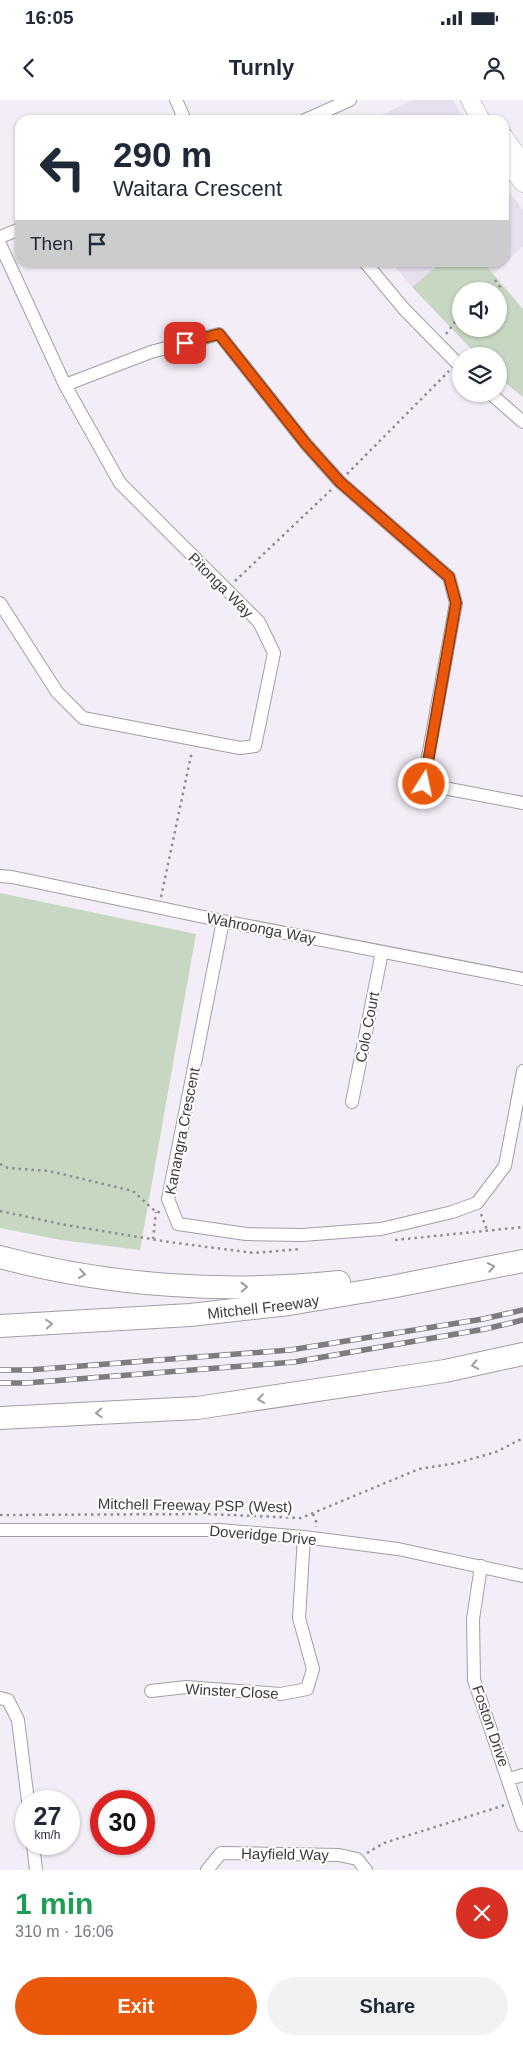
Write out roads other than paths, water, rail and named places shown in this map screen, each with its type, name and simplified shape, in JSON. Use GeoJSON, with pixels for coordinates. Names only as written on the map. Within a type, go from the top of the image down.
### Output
{"type":"FeatureCollection","features":[{"type":"Feature","properties":{"kind":"highway"},"geometry":{"type":"LineString","coordinates":[[0,1257],[62,1272],[134,1282],[230,1287],[312,1285],[410,1275],[458,1273]]}},
{"type":"Feature","properties":{"kind":"highway","name":"Mitchell Freeway"},"geometry":{"type":"LineString","coordinates":[[0,1326],[237,1311],[382,1289],[523,1261]]}},
{"type":"Feature","properties":{"kind":"highway"},"geometry":{"type":"LineString","coordinates":[[0,1418],[197,1408],[445,1370],[523,1354]]}},
{"type":"Feature","properties":{"kind":"main road"},"geometry":{"type":"LineString","coordinates":[[470,100],[478,115]]}},
{"type":"Feature","properties":{"kind":"main road"},"geometry":{"type":"LineString","coordinates":[[482,100],[490,115]]}},
{"type":"Feature","properties":{"kind":"main road"},"geometry":{"type":"LineString","coordinates":[[509,144],[523,164]]}},
{"type":"Feature","properties":{"kind":"main road"},"geometry":{"type":"LineString","coordinates":[[509,163],[523,183]]}},
{"type":"Feature","properties":{"kind":"street"},"geometry":{"type":"LineString","coordinates":[[176,100],[182,115]]}},
{"type":"Feature","properties":{"kind":"street"},"geometry":{"type":"LineString","coordinates":[[316,115],[350,100]]}},
{"type":"Feature","properties":{"kind":"street"},"geometry":{"type":"LineString","coordinates":[[0,237],[15,231]]}},
{"type":"Feature","properties":{"kind":"street","name":"Pitonga Way"},"geometry":{"type":"LineString","coordinates":[[0,244],[65,385],[120,483],[259,622],[274,653],[256,746],[240,748],[83,718],[57,692],[0,603]]}},
{"type":"Feature","properties":{"kind":"street"},"geometry":{"type":"LineString","coordinates":[[369,267],[404,309],[452,357]]}},
{"type":"Feature","properties":{"kind":"street"},"geometry":{"type":"LineString","coordinates":[[65,385],[151,352],[219,334],[306,444],[340,482],[449,577],[456,603],[424,784],[523,803]]}},
{"type":"Feature","properties":{"kind":"street"},"geometry":{"type":"LineString","coordinates":[[500,402],[523,422]]}},
{"type":"Feature","properties":{"kind":"street","name":"Wahroonga Way"},"geometry":{"type":"LineString","coordinates":[[0,876],[523,979]]}},
{"type":"Feature","properties":{"kind":"street","name":"Kanangra Crescent"},"geometry":{"type":"LineString","coordinates":[[223,921],[168,1199],[178,1224],[246,1234],[302,1236],[380,1229],[452,1212],[477,1203],[504,1166],[523,1071]]}},
{"type":"Feature","properties":{"kind":"street","name":"Colo Court"},"geometry":{"type":"LineString","coordinates":[[352,1102],[382,952]]}},
{"type":"Feature","properties":{"kind":"street","name":"Doveridge Drive"},"geometry":{"type":"LineString","coordinates":[[0,1530],[219,1530],[304,1537],[398,1549],[523,1576]]}},
{"type":"Feature","properties":{"kind":"street","name":"Winster Close"},"geometry":{"type":"LineString","coordinates":[[151,1691],[186,1687],[281,1694],[307,1689],[313,1670],[299,1618],[304,1537]]}},
{"type":"Feature","properties":{"kind":"street","name":"Foston Drive"},"geometry":{"type":"LineString","coordinates":[[481,1566],[473,1620],[474,1680],[509,1778],[514,1802],[523,1825]]}},
{"type":"Feature","properties":{"kind":"street"},"geometry":{"type":"LineString","coordinates":[[0,1698],[8,1700],[18,1720],[27,1790]]}},
{"type":"Feature","properties":{"kind":"street"},"geometry":{"type":"LineString","coordinates":[[509,1778],[523,1775]]}},
{"type":"Feature","properties":{"kind":"street","name":"Hayfield Way"},"geometry":{"type":"LineString","coordinates":[[207,1870],[221,1853],[339,1855],[357,1859],[366,1870]]}},
{"type":"Feature","properties":{"kind":"street"},"geometry":{"type":"LineString","coordinates":[[34,1855],[36,1870]]}},
{"type":"Feature","properties":{"kind":"railway"},"geometry":{"type":"LineString","coordinates":[[0,1370],[29,1370],[290,1350],[483,1319],[523,1310]]}},
{"type":"Feature","properties":{"kind":"railway"},"geometry":{"type":"LineString","coordinates":[[0,1383],[26,1383],[294,1362],[485,1329],[523,1320]]}}]}
